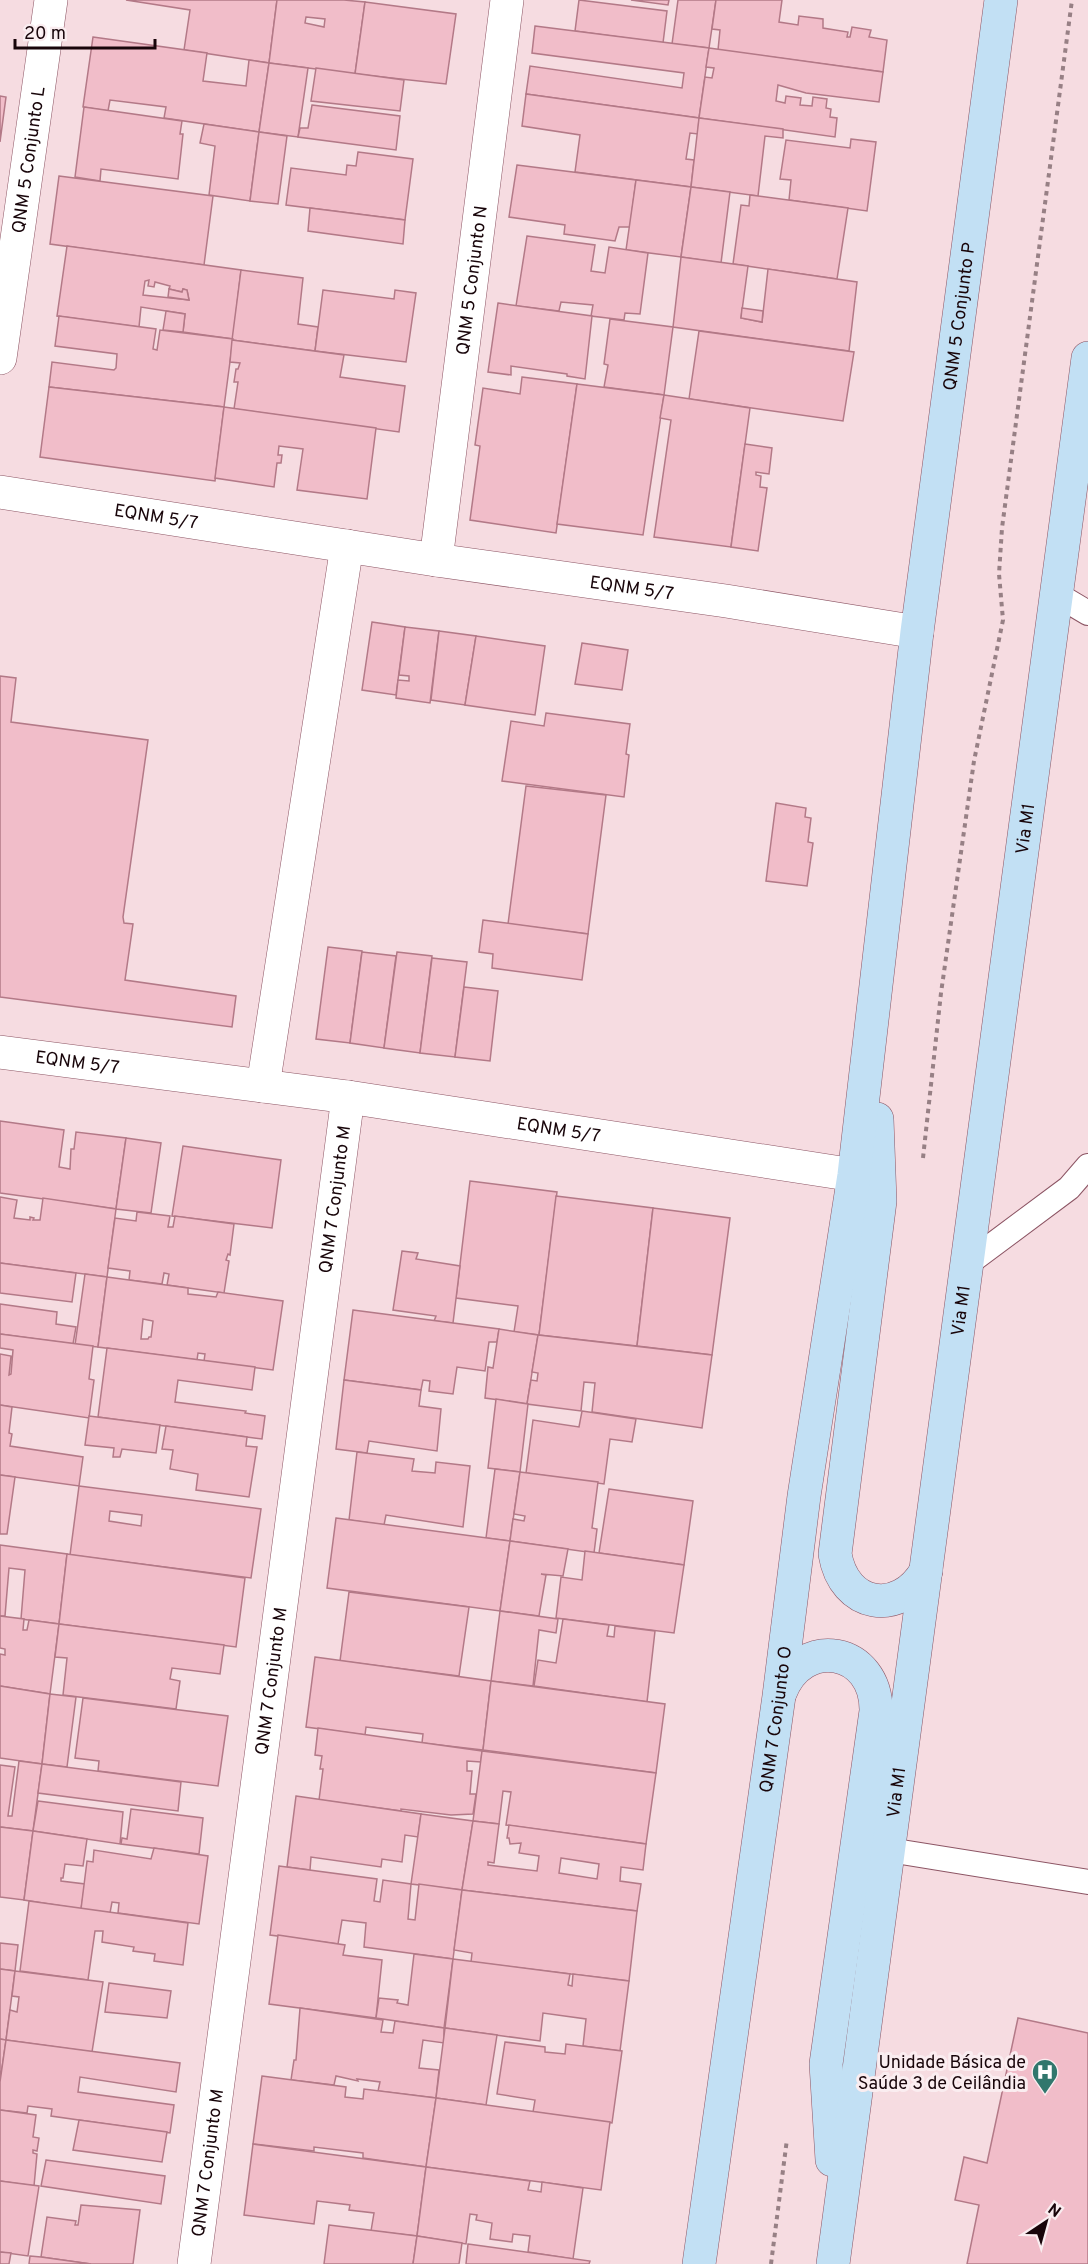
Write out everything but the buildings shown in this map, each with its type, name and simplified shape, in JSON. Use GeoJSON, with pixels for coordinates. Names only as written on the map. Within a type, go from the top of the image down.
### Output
{"type":"FeatureCollection","features":[{"type":"Feature","properties":{"kind":"main road","name":"QNM 5 Conjunto P"},"geometry":{"type":"LineString","coordinates":[[917,632],[1001,0]]}},
{"type":"Feature","properties":{"kind":"main road","name":"Via M1"},"geometry":{"type":"LineString","coordinates":[[833,2264],[1088,358]]}},
{"type":"Feature","properties":{"kind":"main road"},"geometry":{"type":"LineString","coordinates":[[854,1175],[873,1027],[917,632]]}},
{"type":"Feature","properties":{"kind":"main road"},"geometry":{"type":"LineString","coordinates":[[873,1027],[880,1201],[835,1554],[837,1569],[843,1581],[854,1591],[869,1599],[886,1600],[903,1596],[918,1586],[926,1571]]}},
{"type":"Feature","properties":{"kind":"main road","name":"QNM 7 Conjunto O"},"geometry":{"type":"LineString","coordinates":[[699,2264],[779,1696],[804,1496],[854,1175]]}},
{"type":"Feature","properties":{"kind":"main road"},"geometry":{"type":"LineString","coordinates":[[779,1696],[786,1678],[798,1664],[815,1656],[834,1656],[852,1662],[863,1671],[876,1696],[876,1711],[826,2064],[837,2228]]}},
{"type":"Feature","properties":{"kind":"street","name":"QNM 5 Conjunto L"},"geometry":{"type":"LineString","coordinates":[[0,358],[51,0]]}},
{"type":"Feature","properties":{"kind":"street","name":"QNM 5 Conjunto N"},"geometry":{"type":"LineString","coordinates":[[436,560],[507,0]]}},
{"type":"Feature","properties":{"kind":"street","name":"EQNM 5/7"},"geometry":{"type":"LineString","coordinates":[[0,492],[436,560],[726,601],[917,632]]}},
{"type":"Feature","properties":{"kind":"street"},"geometry":{"type":"LineString","coordinates":[[263,1086],[347,546]]}},
{"type":"Feature","properties":{"kind":"street","name":"EQNM 5/7"},"geometry":{"type":"LineString","coordinates":[[0,1052],[348,1097],[854,1175]]}},
{"type":"Feature","properties":{"kind":"street","name":"QNM 7 Conjunto M"},"geometry":{"type":"LineString","coordinates":[[194,2264],[348,1097]]}},
{"type":"Feature","properties":{"kind":"lane"},"geometry":{"type":"LineString","coordinates":[[1056,594],[1088,614]]}},
{"type":"Feature","properties":{"kind":"lane"},"geometry":{"type":"LineString","coordinates":[[967,1264],[1069,1188],[1088,1166]]}},
{"type":"Feature","properties":{"kind":"lane"},"geometry":{"type":"LineString","coordinates":[[889,1850],[1088,1882]]}},
{"type":"Feature","properties":{"kind":"place","name":"Unidade Básica de Saúde 3 de Ceilândia"},"geometry":{"type":"Point","coordinates":[1045,2095]}}]}
